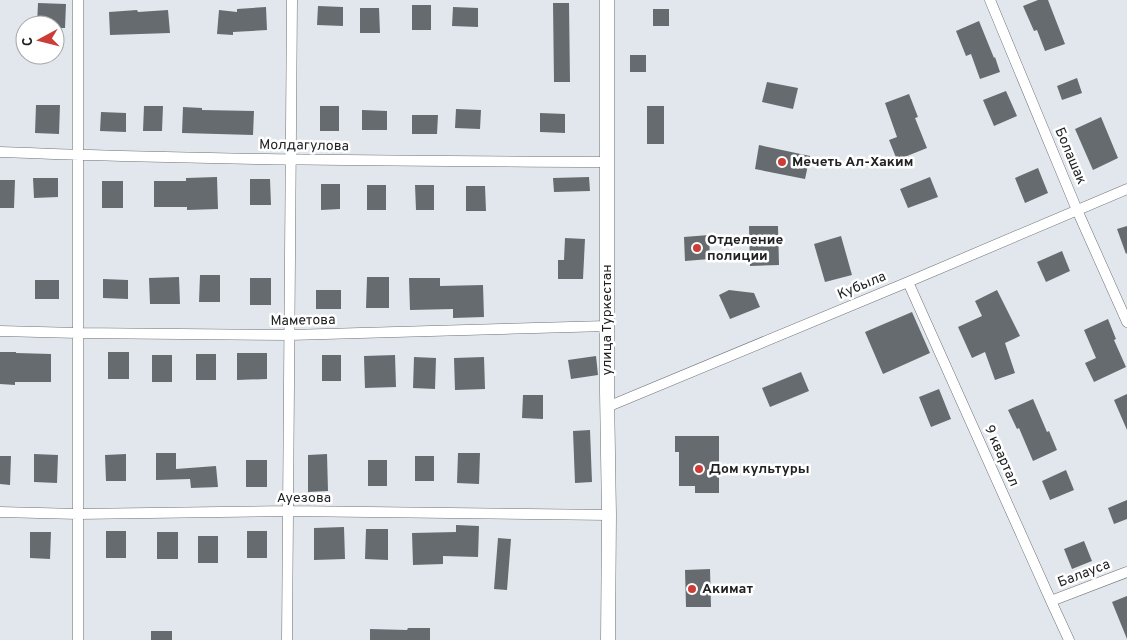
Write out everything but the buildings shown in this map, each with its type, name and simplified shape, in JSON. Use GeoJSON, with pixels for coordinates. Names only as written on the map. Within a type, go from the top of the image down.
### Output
{"type":"FeatureCollection","features":[{"type":"Feature","properties":{"kind":"street"},"geometry":{"type":"LineString","coordinates":[[78,0],[78,640]]}},
{"type":"Feature","properties":{"kind":"street"},"geometry":{"type":"LineString","coordinates":[[287,640],[292,0]]}},
{"type":"Feature","properties":{"kind":"street","name":"улица Туркестан"},"geometry":{"type":"LineString","coordinates":[[607,0],[608,640]]}},
{"type":"Feature","properties":{"kind":"street","name":"Болашак"},"geometry":{"type":"LineString","coordinates":[[990,0],[1077,210],[1127,322]]}},
{"type":"Feature","properties":{"kind":"street","name":"Молдагулова"},"geometry":{"type":"LineString","coordinates":[[0,152],[291,160],[607,162]]}},
{"type":"Feature","properties":{"kind":"street","name":"Кубыла"},"geometry":{"type":"LineString","coordinates":[[607,407],[1127,189]]}},
{"type":"Feature","properties":{"kind":"street","name":"9 квартал"},"geometry":{"type":"LineString","coordinates":[[908,282],[1069,640]]}},
{"type":"Feature","properties":{"kind":"street","name":"Маметова"},"geometry":{"type":"LineString","coordinates":[[0,331],[78,334],[290,335],[607,326]]}},
{"type":"Feature","properties":{"kind":"street","name":"Ауезова"},"geometry":{"type":"LineString","coordinates":[[0,512],[78,514],[288,511],[609,515]]}},
{"type":"Feature","properties":{"kind":"street","name":"Балауса"},"geometry":{"type":"LineString","coordinates":[[1050,601],[1127,572]]}},
{"type":"Feature","properties":{"kind":"place","name":"Мечеть Ал-Хаким"},"geometry":{"type":"Point","coordinates":[782,162]}},
{"type":"Feature","properties":{"kind":"place","name":"Отделение полиции"},"geometry":{"type":"Point","coordinates":[697,248]}},
{"type":"Feature","properties":{"kind":"place","name":"Дом культуры"},"geometry":{"type":"Point","coordinates":[699,469]}},
{"type":"Feature","properties":{"kind":"place","name":"Акимат"},"geometry":{"type":"Point","coordinates":[692,589]}}]}
